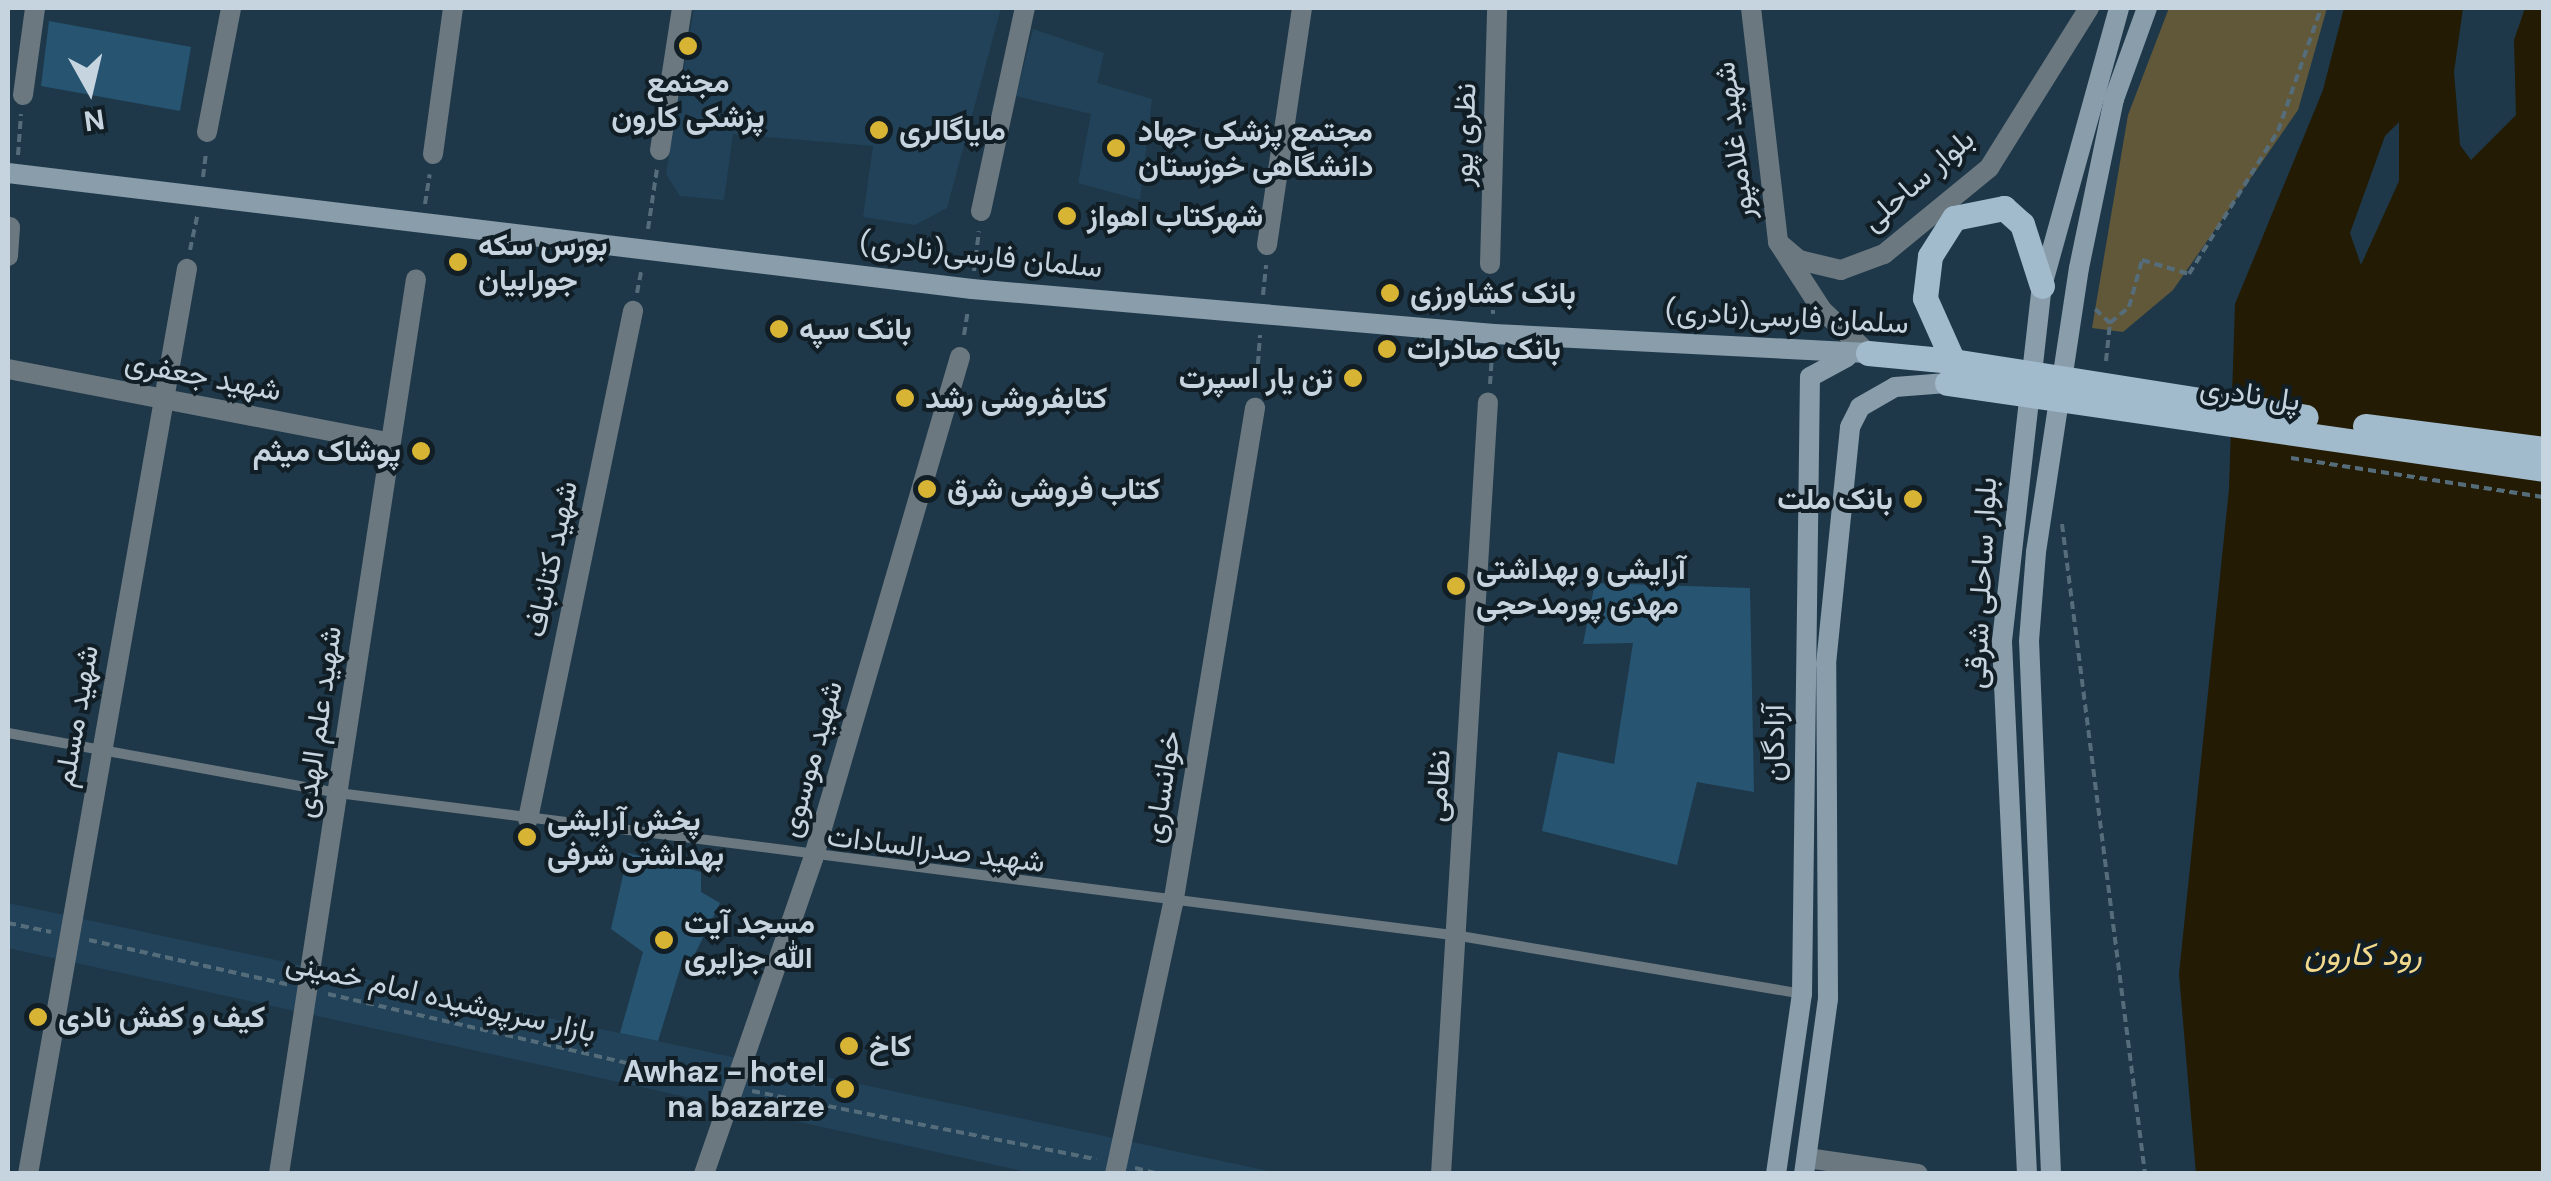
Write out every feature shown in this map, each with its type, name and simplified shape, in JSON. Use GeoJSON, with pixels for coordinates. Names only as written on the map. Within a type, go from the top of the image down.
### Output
{"type":"FeatureCollection","features":[{"type":"Feature","properties":{"kind":"main road","name":"بلوار ساحلی شرقی"},"geometry":{"type":"LineString","coordinates":[[2027,1174],[2002,641],[2042,286],[2119,8]]}},
{"type":"Feature","properties":{"kind":"main road","name":"بلوار ساحلی شرقی"},"geometry":{"type":"LineString","coordinates":[[2051,1174],[2029,641],[2034,570],[2079,268],[2114,99],[2147,8]]}},
{"type":"Feature","properties":{"kind":"main road","name":"سلمان فارسی(نادری)"},"geometry":{"type":"LineString","coordinates":[[8,172],[972,289],[1494,334],[1868,353],[1950,372]]}},
{"type":"Feature","properties":{"kind":"main road"},"geometry":{"type":"LineString","coordinates":[[1950,372],[1925,298],[1930,256],[1954,218],[2004,208],[2022,224],[2042,286]]}},
{"type":"Feature","properties":{"kind":"main road","name":"آزادگان"},"geometry":{"type":"LineString","coordinates":[[1776,1174],[1802,994],[1810,377],[1835,358],[1868,353]]}},
{"type":"Feature","properties":{"kind":"main road","name":"آزادگان"},"geometry":{"type":"LineString","coordinates":[[1806,1166],[1828,999],[1826,664],[1844,470],[1860,407],[1895,387],[1950,372]]}},
{"type":"Feature","properties":{"kind":"main road","name":"پل نادری"},"geometry":{"type":"LineString","coordinates":[[1950,372],[2544,449]]}},
{"type":"Feature","properties":{"kind":"main road","name":"پل نادری"},"geometry":{"type":"LineString","coordinates":[[1950,372],[2544,468]]}},
{"type":"Feature","properties":{"kind":"street"},"geometry":{"type":"LineString","coordinates":[[24,94],[35,8]]}},
{"type":"Feature","properties":{"kind":"street"},"geometry":{"type":"LineString","coordinates":[[208,132],[231,8]]}},
{"type":"Feature","properties":{"kind":"street"},"geometry":{"type":"LineString","coordinates":[[433,154],[453,8]]}},
{"type":"Feature","properties":{"kind":"street"},"geometry":{"type":"LineString","coordinates":[[660,150],[682,8]]}},
{"type":"Feature","properties":{"kind":"street"},"geometry":{"type":"LineString","coordinates":[[981,212],[1025,8]]}},
{"type":"Feature","properties":{"kind":"street"},"geometry":{"type":"LineString","coordinates":[[1267,245],[1302,8]]}},
{"type":"Feature","properties":{"kind":"street","name":"نظری پور"},"geometry":{"type":"LineString","coordinates":[[1490,264],[1497,8]]}},
{"type":"Feature","properties":{"kind":"street","name":"شهید غلامپور"},"geometry":{"type":"LineString","coordinates":[[1752,8],[1778,242],[1822,310],[1868,353]]}},
{"type":"Feature","properties":{"kind":"street","name":"بلوار ساحلی"},"geometry":{"type":"LineString","coordinates":[[1778,242],[1799,260],[1841,270],[1884,254],[1988,168],[2089,8]]}},
{"type":"Feature","properties":{"kind":"street"},"geometry":{"type":"LineString","coordinates":[[8,256],[10,227]]}},
{"type":"Feature","properties":{"kind":"street","name":"شهید مسلم"},"geometry":{"type":"LineString","coordinates":[[28,1174],[186,269]]}},
{"type":"Feature","properties":{"kind":"street","name":"شهید علم الهدی"},"geometry":{"type":"LineString","coordinates":[[279,1174],[310,989],[387,442],[416,279]]}},
{"type":"Feature","properties":{"kind":"street","name":"شهید کتانباف"},"geometry":{"type":"LineString","coordinates":[[528,819],[633,312]]}},
{"type":"Feature","properties":{"kind":"street","name":"شهید موسوی"},"geometry":{"type":"LineString","coordinates":[[704,1174],[812,859],[960,357]]}},
{"type":"Feature","properties":{"kind":"street","name":"شهید جعفری"},"geometry":{"type":"LineString","coordinates":[[8,369],[387,442]]}},
{"type":"Feature","properties":{"kind":"street","name":"نظامی"},"geometry":{"type":"LineString","coordinates":[[1441,1174],[1460,936],[1488,402]]}},
{"type":"Feature","properties":{"kind":"street","name":"خوانساری"},"geometry":{"type":"LineString","coordinates":[[1116,1169],[1173,904],[1255,408]]}},
{"type":"Feature","properties":{"kind":"street"},"geometry":{"type":"LineString","coordinates":[[1806,1166],[1918,1174]]}},
{"type":"Feature","properties":{"kind":"lane","name":"شهید صدرالسادات"},"geometry":{"type":"LineString","coordinates":[[8,733],[100,754],[338,793],[812,859],[1460,936],[1802,994]]}},
{"type":"Feature","properties":{"kind":"path"},"geometry":{"type":"LineString","coordinates":[[2105,371],[2110,323],[2129,306],[2142,260],[2189,274],[2278,131],[2321,8]]}},
{"type":"Feature","properties":{"kind":"path"},"geometry":{"type":"LineString","coordinates":[[2062,518],[2145,1174]]}},
{"type":"Feature","properties":{"kind":"path","name":"بازار سرپوشیده امام خمینی"},"geometry":{"type":"LineString","coordinates":[[8,923],[734,1088],[1116,1169],[1159,1174]]}},
{"type":"Feature","properties":{"kind":"shaded area"},"geometry":{"type":"Polygon","coordinates":[[[694,8],[1001,8],[947,208],[915,225],[863,217],[873,146],[733,134],[724,200],[680,196],[666,174],[694,8]]]}},
{"type":"Feature","properties":{"kind":"shaded area"},"geometry":{"type":"Polygon","coordinates":[[[2169,8],[2327,8],[2298,110],[2173,290],[2123,332],[2092,328],[2128,115],[2169,8]]]}},
{"type":"Feature","properties":{"kind":"shaded area","name":"مجتمع پزشکی جهاد دانشگاهی خوزستان"},"geometry":{"type":"Polygon","coordinates":[[[1033,29],[1104,53],[1097,83],[1152,99],[1140,200],[1078,183],[1091,114],[1016,96],[1033,29]]]}},
{"type":"Feature","properties":{"kind":"shaded area"},"geometry":{"type":"Polygon","coordinates":[[[8,903],[1278,1173],[1032,1173],[8,948],[8,903]]]}},
{"type":"Feature","properties":{"kind":"water","name":"رود کارون"},"geometry":{"type":"Polygon","coordinates":[[[2344,8],[2463,8],[2454,72],[2460,145],[2471,160],[2516,115],[2514,40],[2525,8],[2543,8],[2543,1173],[2196,1174],[2179,974],[2229,489],[2235,304],[2323,90],[2344,8]],[[2399,122],[2385,136],[2350,233],[2361,265],[2399,181],[2399,122]]]}},
{"type":"Feature","properties":{"kind":"building"},"geometry":{"type":"Polygon","coordinates":[[[49,21],[191,47],[180,111],[41,86],[49,21]]]}},
{"type":"Feature","properties":{"kind":"building"},"geometry":{"type":"Polygon","coordinates":[[[1595,583],[1750,588],[1754,792],[1697,782],[1677,865],[1542,831],[1558,752],[1614,764],[1633,643],[1583,644],[1595,583]]]}},
{"type":"Feature","properties":{"kind":"building","name":"مسجد آیت الله جزایری"},"geometry":{"type":"Polygon","coordinates":[[[628,853],[701,872],[701,892],[720,903],[693,958],[684,956],[658,1041],[620,1033],[643,952],[611,929],[628,853]]]}},
{"type":"Feature","properties":{"kind":"place","name":"مجتمع پزشکی کارون"},"geometry":{"type":"Point","coordinates":[688,46]}},
{"type":"Feature","properties":{"kind":"place","name":"مایاگالری"},"geometry":{"type":"Point","coordinates":[879,130]}},
{"type":"Feature","properties":{"kind":"place","name":"مجتمع پزشکی جهاد دانشگاهی خوزستان"},"geometry":{"type":"Point","coordinates":[1116,148]}},
{"type":"Feature","properties":{"kind":"place","name":"شهرکتاب اهواز"},"geometry":{"type":"Point","coordinates":[1067,216]}},
{"type":"Feature","properties":{"kind":"place","name":"بورس سکه جورابیان"},"geometry":{"type":"Point","coordinates":[458,262]}},
{"type":"Feature","properties":{"kind":"place","name":"بانک کشاورزی"},"geometry":{"type":"Point","coordinates":[1390,293]}},
{"type":"Feature","properties":{"kind":"place","name":"بانک سپه"},"geometry":{"type":"Point","coordinates":[779,329]}},
{"type":"Feature","properties":{"kind":"place","name":"بانک صادرات"},"geometry":{"type":"Point","coordinates":[1387,349]}},
{"type":"Feature","properties":{"kind":"place","name":"تن یار اسپرت"},"geometry":{"type":"Point","coordinates":[1353,378]}},
{"type":"Feature","properties":{"kind":"place","name":"کتابفروشی رشد"},"geometry":{"type":"Point","coordinates":[905,398]}},
{"type":"Feature","properties":{"kind":"place","name":"پوشاک میثم"},"geometry":{"type":"Point","coordinates":[421,451]}},
{"type":"Feature","properties":{"kind":"place","name":"کتاب فروشی شرق"},"geometry":{"type":"Point","coordinates":[927,489]}},
{"type":"Feature","properties":{"kind":"place","name":"بانک ملت"},"geometry":{"type":"Point","coordinates":[1913,499]}},
{"type":"Feature","properties":{"kind":"place","name":"آرایشی و بهداشتی مهدی پورمدحجی"},"geometry":{"type":"Point","coordinates":[1456,586]}},
{"type":"Feature","properties":{"kind":"place","name":"پخش آرایشی بهداشتی شرفی"},"geometry":{"type":"Point","coordinates":[527,837]}},
{"type":"Feature","properties":{"kind":"place","name":"مسجد آیت الله جزایری"},"geometry":{"type":"Point","coordinates":[664,940]}},
{"type":"Feature","properties":{"kind":"place","name":"کیف و کفش نادی"},"geometry":{"type":"Point","coordinates":[38,1017]}},
{"type":"Feature","properties":{"kind":"place","name":"کاخ"},"geometry":{"type":"Point","coordinates":[849,1046]}},
{"type":"Feature","properties":{"kind":"place","name":"Awhaz - hotel na bazarze"},"geometry":{"type":"Point","coordinates":[845,1089]}}]}
